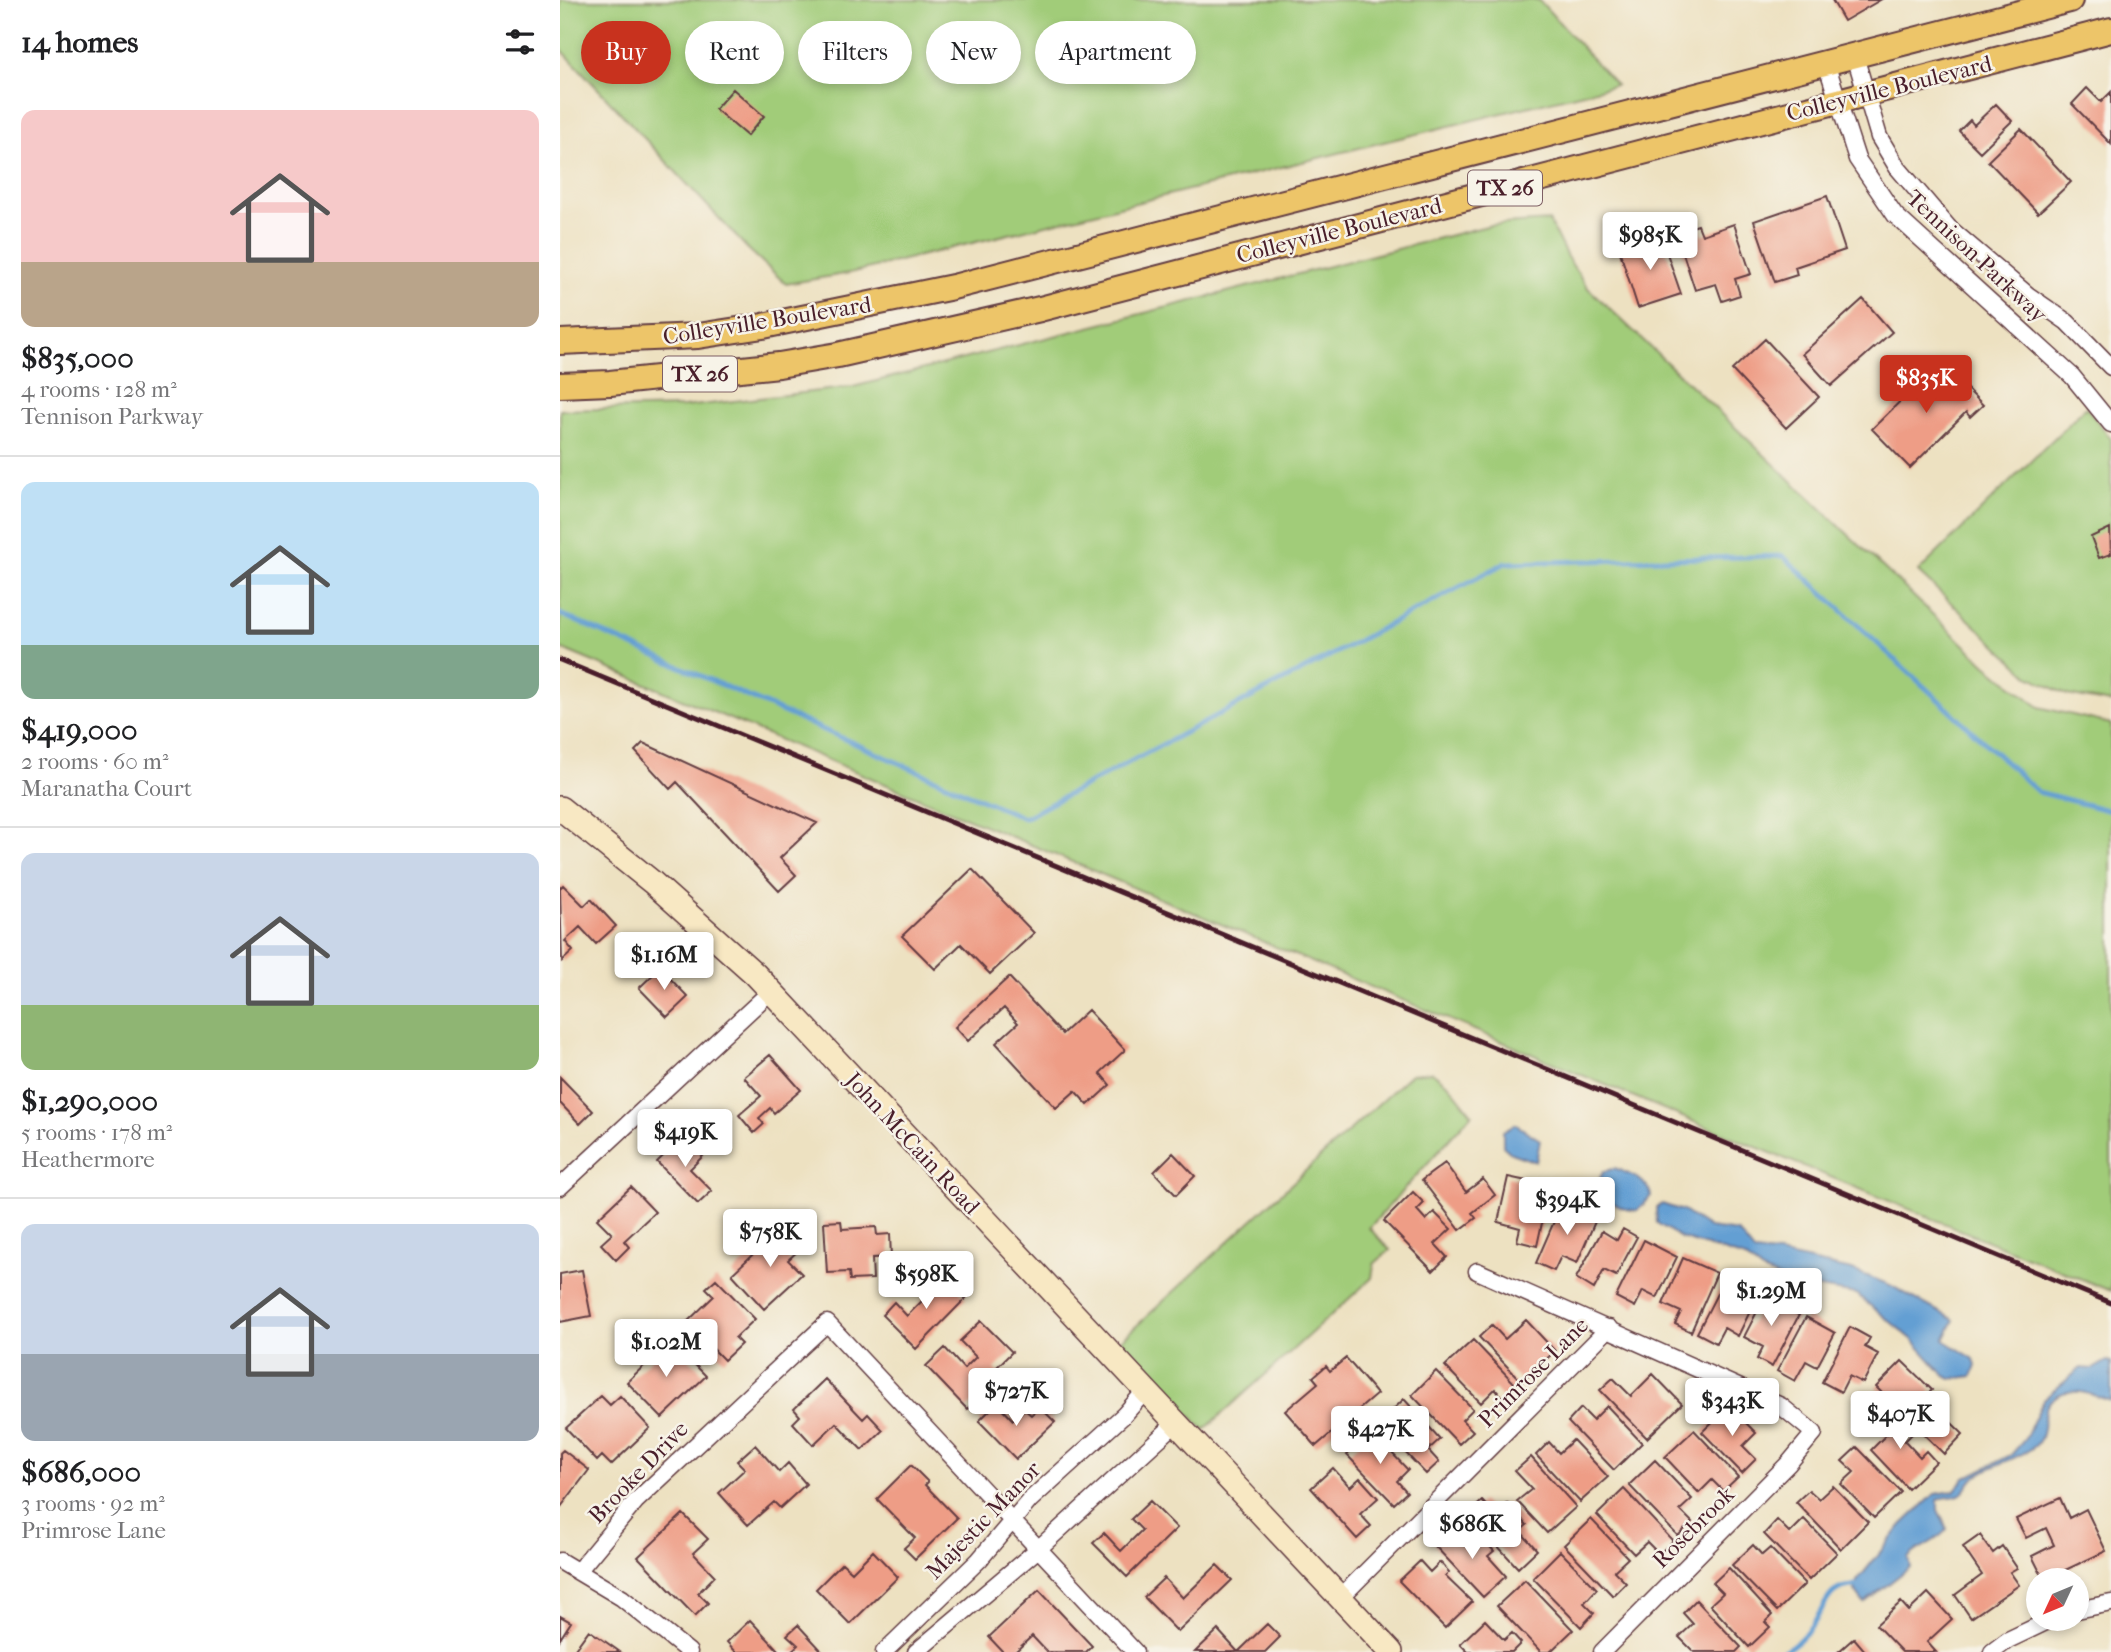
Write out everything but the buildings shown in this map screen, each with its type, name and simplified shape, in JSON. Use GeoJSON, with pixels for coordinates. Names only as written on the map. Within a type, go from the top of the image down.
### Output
{"type":"FeatureCollection","features":[{"type":"Feature","properties":{"kind":"main road","name":"Colleyville Boulevard"},"geometry":{"type":"LineString","coordinates":[[560,342],[698,336],[763,326],[953,287],[1252,213],[2070,0]]}},
{"type":"Feature","properties":{"kind":"main road","name":"Colleyville Boulevard"},"geometry":{"type":"LineString","coordinates":[[560,385],[675,377],[779,365],[838,355],[1040,309],[1261,249],[2111,30]]}},
{"type":"Feature","properties":{"kind":"main road"},"geometry":{"type":"LineString","coordinates":[[1252,213],[1261,249]]}},
{"type":"Feature","properties":{"kind":"main road","name":"John McCain Road"},"geometry":{"type":"LineString","coordinates":[[564,819],[652,881],[771,991],[1391,1652]]}},
{"type":"Feature","properties":{"kind":"street","name":"Tennison Parkway"},"geometry":{"type":"LineString","coordinates":[[1855,56],[1879,137],[1896,167],[1948,227],[1999,271],[2067,322],[2111,367]]}},
{"type":"Feature","properties":{"kind":"street","name":"Tennison Parkway"},"geometry":{"type":"LineString","coordinates":[[1826,63],[1857,159],[1875,188],[1919,239],[2072,376],[2111,424]]}},
{"type":"Feature","properties":{"kind":"street"},"geometry":{"type":"LineString","coordinates":[[1980,292],[1999,271]]}},
{"type":"Feature","properties":{"kind":"street"},"geometry":{"type":"LineString","coordinates":[[560,1187],[771,991]]}},
{"type":"Feature","properties":{"kind":"street"},"geometry":{"type":"LineString","coordinates":[[1477,1271],[1609,1328]]}},
{"type":"Feature","properties":{"kind":"street","name":"Brooke Drive"},"geometry":{"type":"LineString","coordinates":[[579,1570],[636,1501],[827,1323],[1010,1521]]}},
{"type":"Feature","properties":{"kind":"street","name":"Rosebrook"},"geometry":{"type":"LineString","coordinates":[[1602,1652],[1789,1463],[1814,1433],[1781,1406],[1609,1328]]}},
{"type":"Feature","properties":{"kind":"street","name":"Primrose Lane"},"geometry":{"type":"LineString","coordinates":[[1341,1597],[1609,1328]]}},
{"type":"Feature","properties":{"kind":"street","name":"Majestic Manor"},"geometry":{"type":"LineString","coordinates":[[884,1652],[979,1560],[1010,1521],[1146,1390]]}},
{"type":"Feature","properties":{"kind":"street"},"geometry":{"type":"LineString","coordinates":[[915,1652],[1037,1550],[1175,1424]]}},
{"type":"Feature","properties":{"kind":"street"},"geometry":{"type":"LineString","coordinates":[[1010,1521],[1135,1652]]}},
{"type":"Feature","properties":{"kind":"street"},"geometry":{"type":"LineString","coordinates":[[560,1561],[622,1598],[689,1652]]}},
{"type":"Feature","properties":{"kind":"street"},"geometry":{"type":"LineString","coordinates":[[2090,1607],[2111,1603]]}},
{"type":"Feature","properties":{"kind":"street"},"geometry":{"type":"LineString","coordinates":[[1992,1652],[2030,1631]]}},
{"type":"Feature","properties":{"kind":"green space"},"geometry":{"type":"Polygon","coordinates":[[[560,0],[1539,0],[1616,85],[850,273],[786,284],[747,248],[594,84],[671,84],[671,21],[581,21],[581,70],[560,48],[560,0]]]}},
{"type":"Feature","properties":{"kind":"green space"},"geometry":{"type":"Polygon","coordinates":[[[1549,221],[1567,257],[1588,288],[1986,665],[2039,707],[2111,724],[2111,1291],[1692,1121],[560,648],[560,410],[684,407],[853,387],[1491,225],[1549,221]]]}},
{"type":"Feature","properties":{"kind":"green space"},"geometry":{"type":"Polygon","coordinates":[[[2086,407],[2111,439],[2111,703],[2067,695],[2029,676],[1918,572],[2086,407]]]}},
{"type":"Feature","properties":{"kind":"green space"},"geometry":{"type":"Polygon","coordinates":[[[1432,1072],[1449,1085],[1472,1114],[1369,1228],[1390,1250],[1374,1264],[1372,1278],[1204,1430],[1120,1341],[1411,1074],[1432,1072]]]}},
{"type":"Feature","properties":{"kind":"water"},"geometry":{"type":"Polygon","coordinates":[[[1515,1124],[1540,1140],[1536,1162],[1511,1153],[1503,1146],[1503,1131],[1515,1124]]]}},
{"type":"Feature","properties":{"kind":"water"},"geometry":{"type":"Polygon","coordinates":[[[1615,1168],[1637,1178],[1649,1190],[1651,1196],[1638,1210],[1614,1204],[1596,1186],[1603,1172],[1615,1168]]]}},
{"type":"Feature","properties":{"kind":"water"},"geometry":{"type":"Polygon","coordinates":[[[1662,1204],[1683,1211],[1709,1228],[1738,1232],[1754,1252],[1778,1254],[1852,1270],[1890,1285],[1954,1320],[1944,1340],[1974,1359],[1976,1366],[1972,1376],[1951,1379],[1945,1376],[1913,1340],[1856,1294],[1795,1284],[1762,1271],[1745,1258],[1681,1238],[1657,1223],[1656,1208],[1662,1204]]]}},
{"type":"Feature","properties":{"kind":"water"},"geometry":{"type":"Polygon","coordinates":[[[2107,1361],[2111,1362],[2111,1401],[2071,1391],[2051,1400],[2045,1412],[2040,1440],[2035,1446],[1979,1474],[1959,1495],[1938,1500],[1938,1510],[1947,1529],[1908,1558],[1910,1567],[1864,1603],[1855,1591],[1857,1581],[1902,1525],[1935,1494],[1954,1491],[1965,1478],[2011,1455],[2025,1439],[2044,1399],[2081,1368],[2093,1369],[2107,1361]]]}},
{"type":"Feature","properties":{"kind":"waterway"},"geometry":{"type":"LineString","coordinates":[[560,614],[1024,818],[1505,563],[1783,556],[2038,792],[2111,811]]}},
{"type":"Feature","properties":{"kind":"waterway"},"geometry":{"type":"LineString","coordinates":[[1782,1652],[1796,1643],[1807,1631],[1834,1592],[1856,1586]]}},
{"type":"Feature","properties":{"kind":"railway"},"geometry":{"type":"LineString","coordinates":[[560,660],[2111,1303]]}}]}
